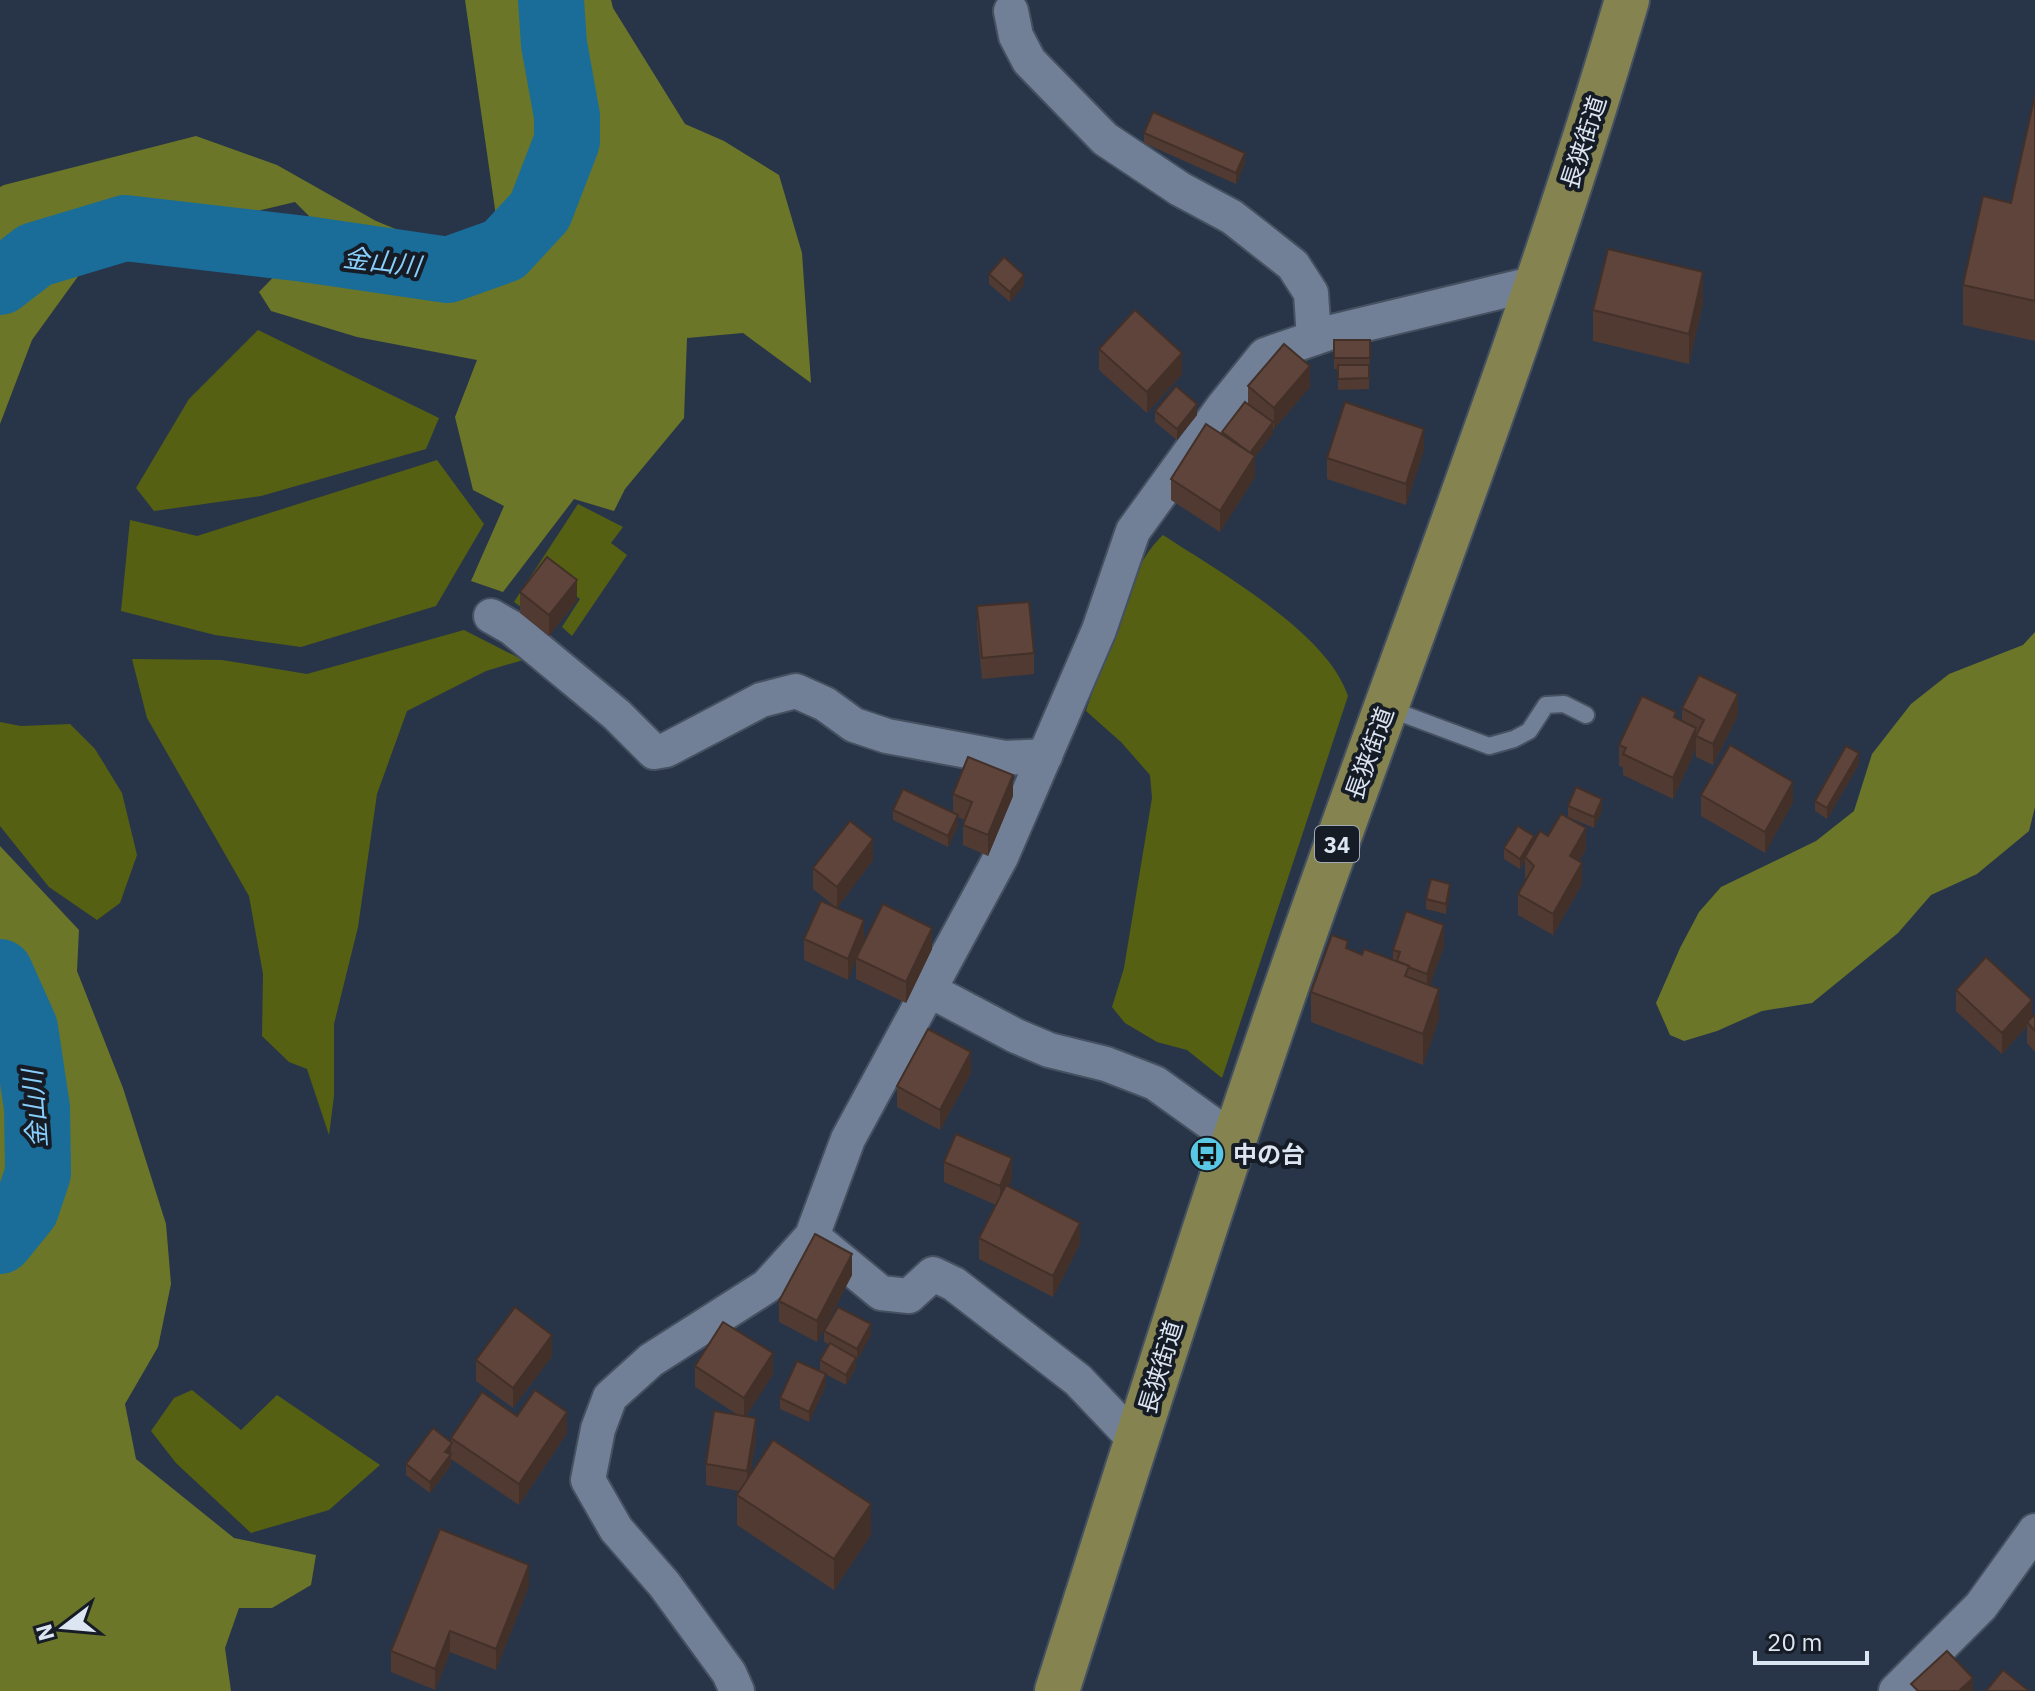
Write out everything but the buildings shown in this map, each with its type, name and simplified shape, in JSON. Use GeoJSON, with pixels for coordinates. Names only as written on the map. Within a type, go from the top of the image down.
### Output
{"type":"FeatureCollection","features":[{"type":"Feature","properties":{"kind":"main road","name":"長狭街道"},"geometry":{"type":"LineString","coordinates":[[1057,1691],[1233,1139],[1536,283],[1627,0]]}},
{"type":"Feature","properties":{"kind":"street"},"geometry":{"type":"LineString","coordinates":[[1013,6],[1016,36],[1029,61],[1105,139],[1180,189],[1232,217],[1293,265],[1311,293],[1314,338]]}},
{"type":"Feature","properties":{"kind":"street"},"geometry":{"type":"LineString","coordinates":[[737,1691],[729,1673],[664,1584],[616,1529],[588,1480],[598,1429],[610,1397],[651,1360],[767,1286],[812,1236],[848,1139],[1001,857],[1099,630],[1133,531],[1223,407],[1265,355],[1314,338],[1536,283]]}},
{"type":"Feature","properties":{"kind":"street"},"geometry":{"type":"LineString","coordinates":[[491,616],[512,628],[617,715],[654,752],[666,750],[761,700],[796,691],[825,704],[854,725],[887,736],[1005,758],[1045,756]]}},
{"type":"Feature","properties":{"kind":"street"},"geometry":{"type":"LineString","coordinates":[[929,990],[1049,1050],[1106,1064],[1155,1083],[1233,1139]]}},
{"type":"Feature","properties":{"kind":"street"},"geometry":{"type":"LineString","coordinates":[[812,1236],[881,1293],[909,1296],[933,1274],[954,1284],[1078,1380],[1137,1442]]}},
{"type":"Feature","properties":{"kind":"street"},"geometry":{"type":"LineString","coordinates":[[1896,1691],[1981,1606],[2035,1531]]}},
{"type":"Feature","properties":{"kind":"lane"},"geometry":{"type":"LineString","coordinates":[[1386,707],[1489,746],[1529,731],[1546,705],[1564,704],[1586,715]]}},
{"type":"Feature","properties":{"kind":"green space"},"geometry":{"type":"Polygon","coordinates":[[[465,0],[611,0],[685,124],[724,141],[779,175],[802,253],[811,383],[743,333],[687,338],[684,418],[625,489],[614,511],[574,499],[503,592],[471,581],[504,506],[473,490],[455,417],[477,360],[357,337],[271,311],[259,292],[321,228],[295,202],[92,257],[32,340],[0,424],[0,187],[4,185],[196,136],[277,165],[376,221],[450,251],[497,223],[465,0]]]}},
{"type":"Feature","properties":{"kind":"green space"},"geometry":{"type":"Polygon","coordinates":[[[258,330],[439,418],[426,449],[261,496],[154,511],[136,488],[189,399],[258,330]]]}},
{"type":"Feature","properties":{"kind":"green space"},"geometry":{"type":"Polygon","coordinates":[[[437,460],[484,524],[436,606],[301,647],[215,635],[121,611],[130,520],[197,536],[437,460]]]}},
{"type":"Feature","properties":{"kind":"green space"},"geometry":{"type":"Polygon","coordinates":[[[578,504],[623,527],[611,543],[627,555],[572,636],[562,627],[580,599],[548,574],[521,607],[514,602],[578,504]]]}},
{"type":"Feature","properties":{"kind":"green space"},"geometry":{"type":"Polygon","coordinates":[[[1163,535],[1269,605],[1295,627],[1337,672],[1348,696],[1222,1078],[1187,1050],[1157,1042],[1125,1023],[1112,1007],[1124,968],[1152,798],[1150,775],[1121,742],[1086,711],[1127,593],[1150,550],[1163,535]]]}},
{"type":"Feature","properties":{"kind":"green space"},"geometry":{"type":"Polygon","coordinates":[[[464,630],[523,660],[486,671],[407,711],[377,794],[358,927],[334,1024],[334,1096],[329,1135],[307,1069],[289,1062],[262,1036],[263,974],[249,896],[147,718],[132,659],[222,660],[307,674],[464,630]]]}},
{"type":"Feature","properties":{"kind":"green space"},"geometry":{"type":"Polygon","coordinates":[[[2035,632],[2035,807],[2029,831],[1977,874],[1931,895],[1898,933],[1812,1003],[1762,1011],[1717,1031],[1684,1041],[1670,1035],[1656,1003],[1699,912],[1721,887],[1816,841],[1854,811],[1872,754],[1911,704],[1949,674],[2023,645],[2035,632]]]}},
{"type":"Feature","properties":{"kind":"green space"},"geometry":{"type":"Polygon","coordinates":[[[0,722],[21,726],[70,724],[95,749],[122,793],[137,855],[120,903],[97,920],[49,887],[0,826],[0,722]]]}},
{"type":"Feature","properties":{"kind":"green space"},"geometry":{"type":"Polygon","coordinates":[[[0,846],[79,930],[77,971],[123,1088],[166,1224],[171,1284],[158,1347],[125,1404],[136,1459],[234,1538],[316,1555],[311,1585],[272,1608],[239,1608],[225,1648],[231,1691],[0,1691],[0,846]]]}},
{"type":"Feature","properties":{"kind":"green space"},"geometry":{"type":"Polygon","coordinates":[[[192,1390],[241,1430],[277,1395],[380,1465],[329,1510],[251,1533],[176,1463],[151,1431],[174,1398],[192,1390]]]}},
{"type":"Feature","properties":{"kind":"waterway","name":"金山川"},"geometry":{"type":"LineString","coordinates":[[0,282],[35,255],[125,228],[448,270],[504,250],[540,211],[567,141],[567,116],[554,44],[551,0]]}},
{"type":"Feature","properties":{"kind":"waterway","name":"金山川"},"geometry":{"type":"LineString","coordinates":[[0,972],[25,1028],[37,1108],[38,1173],[26,1209],[0,1241]]}},
{"type":"Feature","properties":{"kind":"place","name":"中の台"},"geometry":{"type":"Point","coordinates":[1207,1154]}}]}
